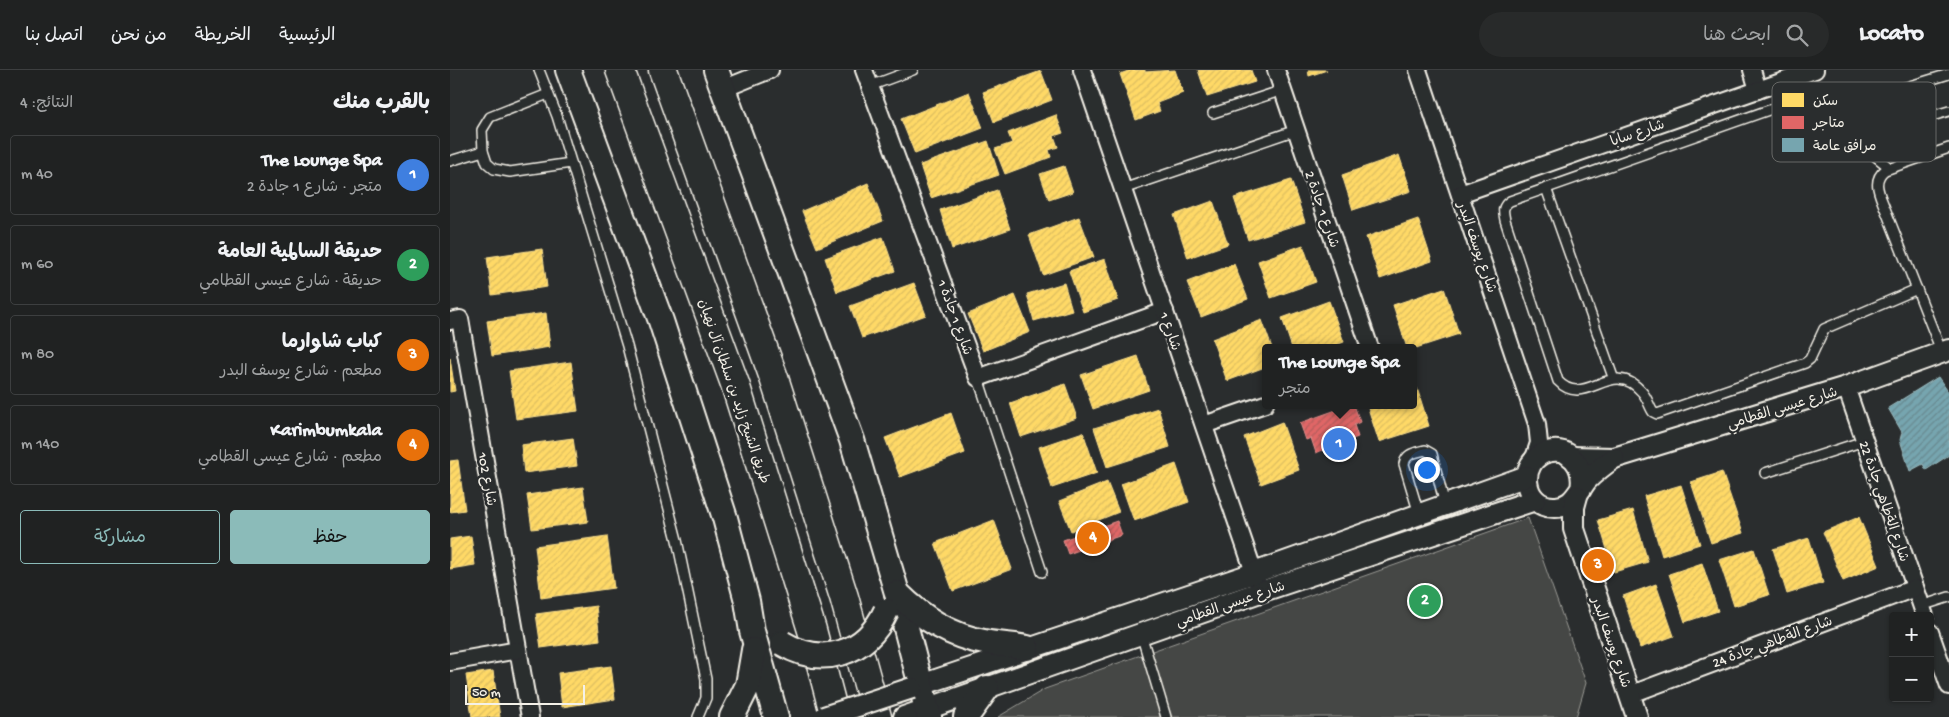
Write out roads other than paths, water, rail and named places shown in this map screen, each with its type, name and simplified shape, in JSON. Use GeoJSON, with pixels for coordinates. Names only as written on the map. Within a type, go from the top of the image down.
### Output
{"type":"FeatureCollection","features":[{"type":"Feature","properties":{"kind":"highway","name":"طريق الشيخ زايد بن سلطان آل نهيان"},"geometry":{"type":"LineString","coordinates":[[620,70],[735,384],[812,630],[834,717]]}},
{"type":"Feature","properties":{"kind":"highway"},"geometry":{"type":"LineString","coordinates":[[664,70],[774,378],[844,597],[876,717]]}},
{"type":"Feature","properties":{"kind":"highway"},"geometry":{"type":"LineString","coordinates":[[673,70],[689,142]]}},
{"type":"Feature","properties":{"kind":"main road"},"geometry":{"type":"LineString","coordinates":[[568,70],[661,321],[725,518],[747,601],[754,646],[751,672],[743,698],[732,717]]}},
{"type":"Feature","properties":{"kind":"main road"},"geometry":{"type":"LineString","coordinates":[[720,79],[852,440],[916,686],[919,714]]}},
{"type":"Feature","properties":{"kind":"main road"},"geometry":{"type":"LineString","coordinates":[[747,601],[766,628],[782,642],[791,648],[821,655],[842,652],[869,637],[882,620],[892,594]]}},
{"type":"Feature","properties":{"kind":"main road"},"geometry":{"type":"LineString","coordinates":[[892,594],[930,620],[955,634],[983,642],[1027,648]]}},
{"type":"Feature","properties":{"kind":"main road"},"geometry":{"type":"LineString","coordinates":[[752,631],[776,717]]}},
{"type":"Feature","properties":{"kind":"main road"},"geometry":{"type":"LineString","coordinates":[[966,717],[987,688]]}},
{"type":"Feature","properties":{"kind":"street"},"geometry":{"type":"LineString","coordinates":[[720,79],[770,70]]}},
{"type":"Feature","properties":{"kind":"street","name":"شارع 1 جادة 1"},"geometry":{"type":"LineString","coordinates":[[864,70],[978,378]]}},
{"type":"Feature","properties":{"kind":"street","name":"شارع 1"},"geometry":{"type":"LineString","coordinates":[[1082,70],[1260,592]]}},
{"type":"Feature","properties":{"kind":"street","name":"شارع 1 جادة 2"},"geometry":{"type":"LineString","coordinates":[[1276,70],[1369,344]]}},
{"type":"Feature","properties":{"kind":"street","name":"شارع يوسف البدر"},"geometry":{"type":"LineString","coordinates":[[1418,70],[1538,424],[1548,441],[1568,455]]}},
{"type":"Feature","properties":{"kind":"street"},"geometry":{"type":"LineString","coordinates":[[1752,70],[1758,90]]}},
{"type":"Feature","properties":{"kind":"street","name":"شارع سابا"},"geometry":{"type":"LineString","coordinates":[[1782,82],[1815,70]]}},
{"type":"Feature","properties":{"kind":"street","name":"شارع سابا"},"geometry":{"type":"LineString","coordinates":[[1460,194],[1772,85]]}},
{"type":"Feature","properties":{"kind":"street"},"geometry":{"type":"LineString","coordinates":[[978,378],[1165,311]]}},
{"type":"Feature","properties":{"kind":"street","name":"شارع 102"},"geometry":{"type":"LineString","coordinates":[[450,321],[460,319],[530,717]]}},
{"type":"Feature","properties":{"kind":"street","name":"شارع عيسى القطامي"},"geometry":{"type":"LineString","coordinates":[[1568,455],[1614,458],[1846,387],[1946,352]]}},
{"type":"Feature","properties":{"kind":"street","name":"شارع الةطاهي جادة 22"},"geometry":{"type":"LineString","coordinates":[[1846,387],[1923,611]]}},
{"type":"Feature","properties":{"kind":"street"},"geometry":{"type":"LineString","coordinates":[[1204,425],[1262,405]]}},
{"type":"Feature","properties":{"kind":"street","name":"شارع يوسف البدر"},"geometry":{"type":"LineString","coordinates":[[1530,469],[1539,443],[1538,424]]}},
{"type":"Feature","properties":{"kind":"street"},"geometry":{"type":"LineString","coordinates":[[1548,452],[1568,455],[1578,463],[1582,471],[1583,480],[1579,492],[1570,503],[1562,507],[1552,508],[1539,502],[1527,485],[1530,469],[1548,452]]}},
{"type":"Feature","properties":{"kind":"street","name":"شارع عيسى القطامي"},"geometry":{"type":"LineString","coordinates":[[1579,492],[1596,472],[1614,458]]}},
{"type":"Feature","properties":{"kind":"street","name":"شارع عيسى القطامي"},"geometry":{"type":"LineString","coordinates":[[824,717],[1254,573],[1445,505],[1530,469]]}},
{"type":"Feature","properties":{"kind":"street","name":"شارع يوسف البدر"},"geometry":{"type":"LineString","coordinates":[[1579,492],[1573,518],[1577,540],[1637,717]]}},
{"type":"Feature","properties":{"kind":"street","name":"شارع يوسف البدر"},"geometry":{"type":"LineString","coordinates":[[1539,502],[1562,520],[1577,540]]}},
{"type":"Feature","properties":{"kind":"street","name":"شارع عيسى القطامي"},"geometry":{"type":"LineString","coordinates":[[919,714],[987,688],[1260,592],[1539,502]]}},
{"type":"Feature","properties":{"kind":"street","name":"شارع الةطاهي جادة 24"},"geometry":{"type":"LineString","coordinates":[[1629,694],[1915,588]]}},
{"type":"Feature","properties":{"kind":"street"},"geometry":{"type":"LineString","coordinates":[[1934,643],[1949,686]]}},
{"type":"Feature","properties":{"kind":"street"},"geometry":{"type":"LineString","coordinates":[[450,662],[518,650]]}},
{"type":"Feature","properties":{"kind":"lane"},"geometry":{"type":"LineString","coordinates":[[539,70],[571,163],[627,346],[677,540],[706,679],[706,698],[698,717]]}},
{"type":"Feature","properties":{"kind":"lane"},"geometry":{"type":"LineString","coordinates":[[870,86],[913,70]]}},
{"type":"Feature","properties":{"kind":"lane"},"geometry":{"type":"LineString","coordinates":[[1923,82],[1949,74]]}},
{"type":"Feature","properties":{"kind":"lane"},"geometry":{"type":"LineString","coordinates":[[1213,113],[1283,90]]}},
{"type":"Feature","properties":{"kind":"lane"},"geometry":{"type":"LineString","coordinates":[[548,94],[490,117],[482,130],[482,151],[487,163],[494,169],[510,172],[571,163]]}},
{"type":"Feature","properties":{"kind":"lane"},"geometry":{"type":"LineString","coordinates":[[1772,109],[1546,188],[1506,204],[1503,211],[1558,381],[1571,390],[1580,391],[1614,377],[1629,381],[1642,391],[1653,412],[1657,414],[1805,363],[1810,359],[1824,329],[1917,289]]}},
{"type":"Feature","properties":{"kind":"lane"},"geometry":{"type":"LineString","coordinates":[[1936,115],[1949,111]]}},
{"type":"Feature","properties":{"kind":"lane"},"geometry":{"type":"LineString","coordinates":[[1123,189],[1296,130]]}},
{"type":"Feature","properties":{"kind":"lane"},"geometry":{"type":"LineString","coordinates":[[1936,152],[1949,148]]}},
{"type":"Feature","properties":{"kind":"lane"},"geometry":{"type":"LineString","coordinates":[[450,161],[482,151]]}},
{"type":"Feature","properties":{"kind":"lane"},"geometry":{"type":"LineString","coordinates":[[1883,162],[1890,168]]}},
{"type":"Feature","properties":{"kind":"lane"},"geometry":{"type":"LineString","coordinates":[[1908,162],[1881,173],[1878,178],[1878,190],[1917,289],[1946,352]]}},
{"type":"Feature","properties":{"kind":"lane"},"geometry":{"type":"LineString","coordinates":[[1546,188],[1614,377]]}},
{"type":"Feature","properties":{"kind":"lane"},"geometry":{"type":"LineString","coordinates":[[978,378],[1042,572]]}},
{"type":"Feature","properties":{"kind":"lane"},"geometry":{"type":"LineString","coordinates":[[1764,473],[1864,441]]}},
{"type":"Feature","properties":{"kind":"lane"},"geometry":{"type":"LineString","coordinates":[[1419,514],[1404,464],[1405,458],[1408,455],[1424,450],[1432,454],[1445,505]]}},
{"type":"Feature","properties":{"kind":"lane"},"geometry":{"type":"LineString","coordinates":[[1923,611],[1949,597]]}},
{"type":"Feature","properties":{"kind":"lane"},"geometry":{"type":"LineString","coordinates":[[1141,634],[1166,717]]}},
{"type":"Feature","properties":{"kind":"place","name":"The Lounge Spa"},"geometry":{"type":"Point","coordinates":[1339,444]}},
{"type":"Feature","properties":{"kind":"place","name":"Karimbumkala"},"geometry":{"type":"Point","coordinates":[1093,538]}},
{"type":"Feature","properties":{"kind":"place","name":"كباب شاوارما"},"geometry":{"type":"Point","coordinates":[1598,565]}},
{"type":"Feature","properties":{"kind":"place","name":"حديقة السالمية العامة"},"geometry":{"type":"Point","coordinates":[1425,601]}}]}
